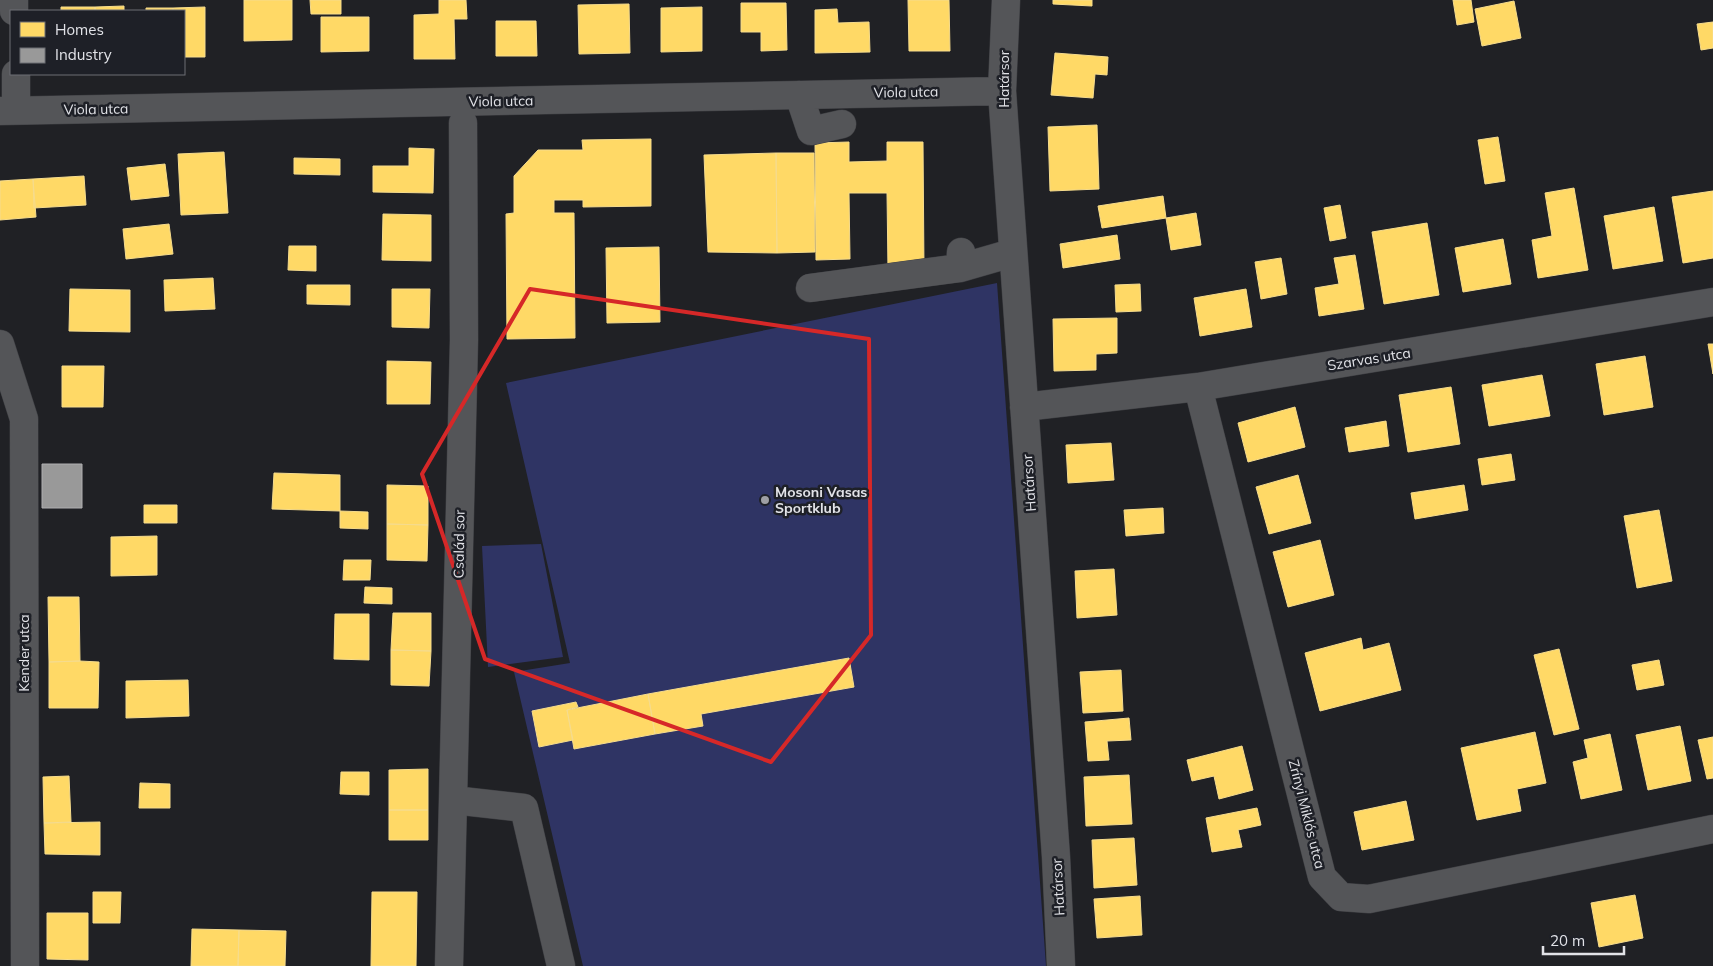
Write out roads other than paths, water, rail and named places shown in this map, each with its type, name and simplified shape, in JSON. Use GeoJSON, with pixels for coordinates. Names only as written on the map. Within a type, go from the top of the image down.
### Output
{"type":"FeatureCollection","features":[{"type":"Feature","properties":{"kind":"street","name":"Határsor"},"geometry":{"type":"LineString","coordinates":[[1006,0],[1002,90],[1012,253],[1056,847],[1061,966]]}},
{"type":"Feature","properties":{"kind":"street"},"geometry":{"type":"LineString","coordinates":[[8,111],[16,75]]}},
{"type":"Feature","properties":{"kind":"street","name":"Viola utca"},"geometry":{"type":"LineString","coordinates":[[8,111],[1002,90]]}},
{"type":"Feature","properties":{"kind":"street"},"geometry":{"type":"LineString","coordinates":[[799,95],[811,131],[842,124]]}},
{"type":"Feature","properties":{"kind":"street","name":"Család sor"},"geometry":{"type":"LineString","coordinates":[[449,966],[464,340],[463,123]]}},
{"type":"Feature","properties":{"kind":"street"},"geometry":{"type":"LineString","coordinates":[[810,288],[960,260],[1012,253]]}},
{"type":"Feature","properties":{"kind":"street","name":"Szarvas utca"},"geometry":{"type":"LineString","coordinates":[[1024,408],[1198,387],[1713,302]]}},
{"type":"Feature","properties":{"kind":"street","name":"Kender utca"},"geometry":{"type":"LineString","coordinates":[[0,344],[24,419],[25,966]]}},
{"type":"Feature","properties":{"kind":"street","name":"Zrínyi Miklós utca"},"geometry":{"type":"LineString","coordinates":[[1198,387],[1322,877],[1341,897],[1369,899],[1713,829]]}},
{"type":"Feature","properties":{"kind":"street"},"geometry":{"type":"LineString","coordinates":[[452,800],[524,808],[562,966]]}},
{"type":"Feature","properties":{"kind":"place","name":"Mosoni Vasas Sportklub"},"geometry":{"type":"Point","coordinates":[765,500]}}]}
